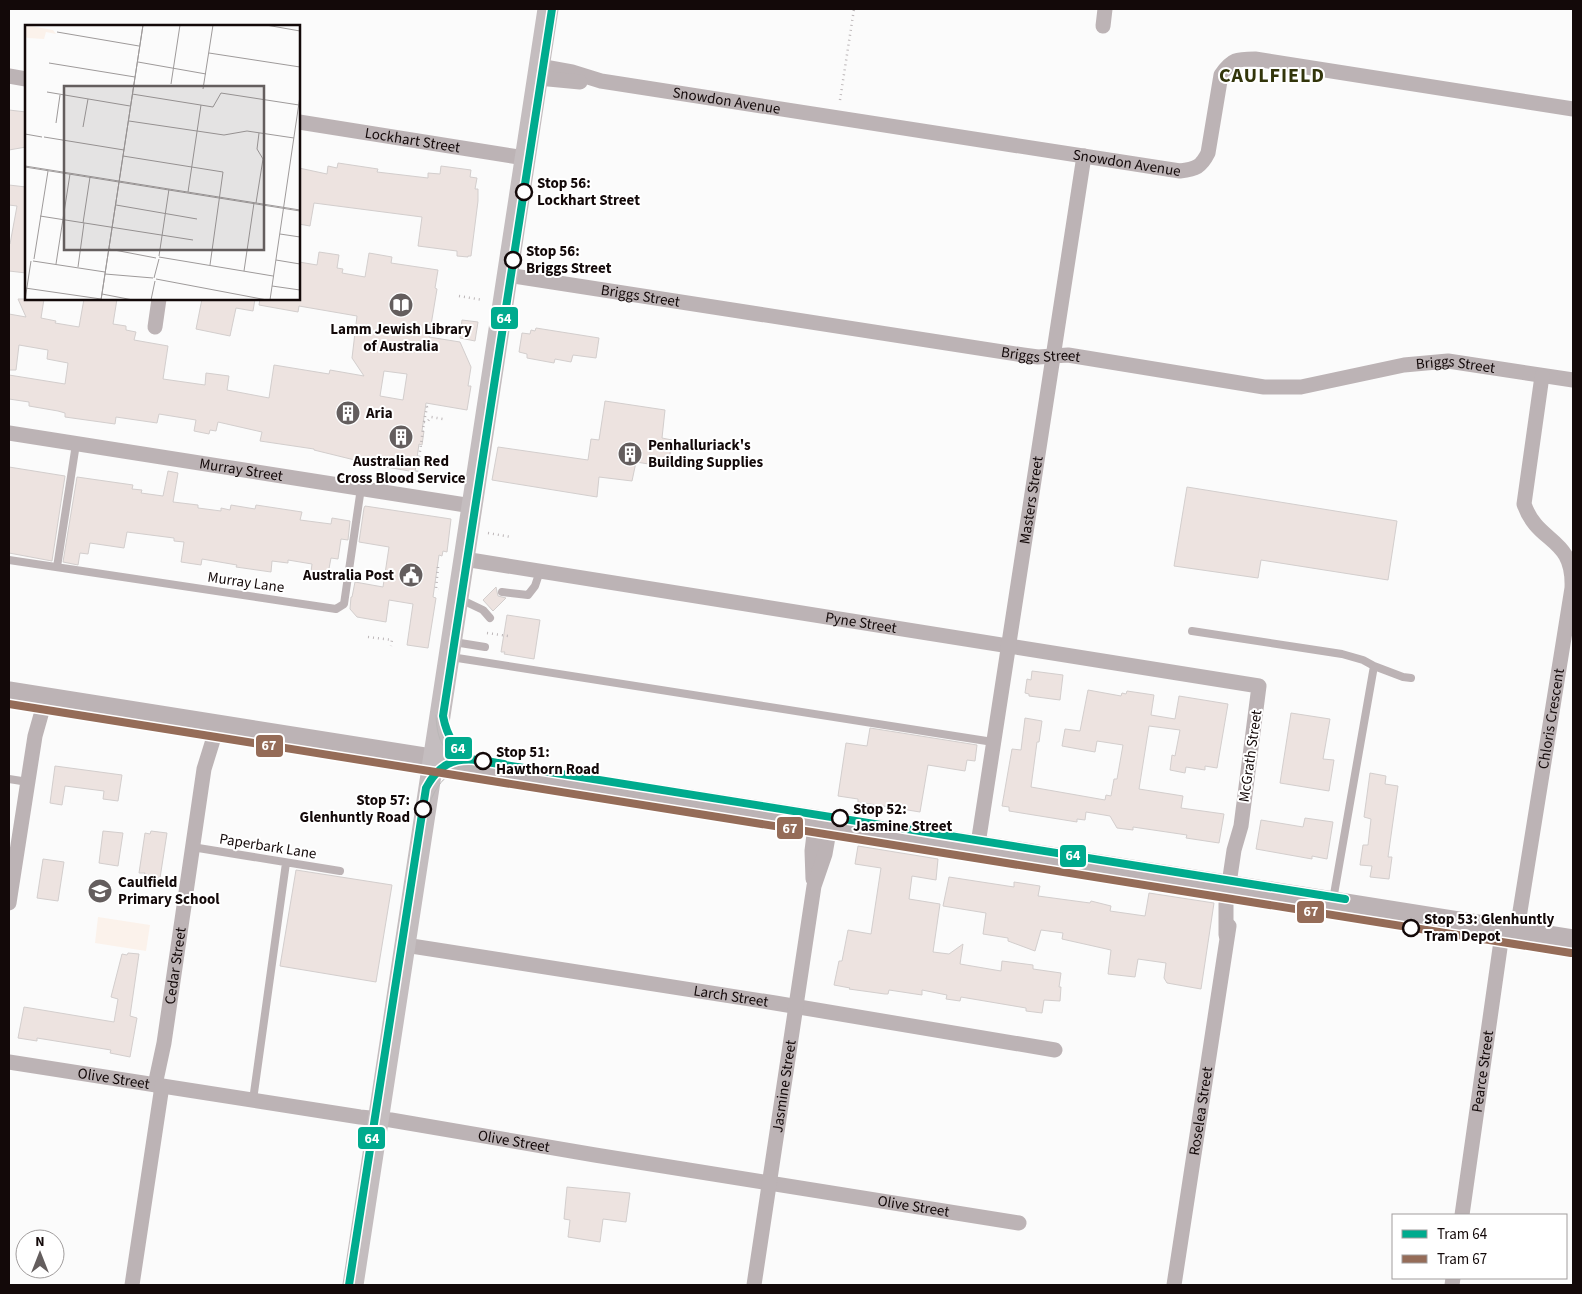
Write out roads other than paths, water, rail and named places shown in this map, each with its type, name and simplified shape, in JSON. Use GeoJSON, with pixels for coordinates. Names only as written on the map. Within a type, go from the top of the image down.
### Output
{"type":"FeatureCollection","features":[{"type":"Feature","properties":{"kind":"main road"},"geometry":{"type":"LineString","coordinates":[[353,1285],[450,649],[449,594],[464,559],[548,9]]}},
{"type":"Feature","properties":{"kind":"street"},"geometry":{"type":"LineString","coordinates":[[1103,26],[1105,9]]}},
{"type":"Feature","properties":{"kind":"street","name":"Snowdon Avenue"},"geometry":{"type":"LineString","coordinates":[[538,72],[573,82],[601,80],[1180,171],[1193,169],[1203,164],[1208,153],[1222,75],[1228,65],[1238,59],[1255,59],[1573,109]]}},
{"type":"Feature","properties":{"kind":"street"},"geometry":{"type":"LineString","coordinates":[[9,76],[25,79]]}},
{"type":"Feature","properties":{"kind":"street","name":"Lockhart Street"},"geometry":{"type":"LineString","coordinates":[[300,122],[525,158]]}},
{"type":"Feature","properties":{"kind":"street","name":"Masters Street"},"geometry":{"type":"LineString","coordinates":[[978,844],[1084,156]]}},
{"type":"Feature","properties":{"kind":"street","name":"Briggs Street"},"geometry":{"type":"LineString","coordinates":[[507,275],[1023,355],[1038,357],[1068,355],[1264,387],[1301,387],[1404,365],[1448,362],[1573,380]]}},
{"type":"Feature","properties":{"kind":"street"},"geometry":{"type":"LineString","coordinates":[[155,327],[159,300]]}},
{"type":"Feature","properties":{"kind":"street","name":"Chloris Crescent"},"geometry":{"type":"LineString","coordinates":[[1510,929],[1572,588],[1572,576],[1568,557],[1556,543],[1530,520],[1524,504],[1542,376]]}},
{"type":"Feature","properties":{"kind":"street","name":"Murray Street"},"geometry":{"type":"LineString","coordinates":[[9,434],[472,506]]}},
{"type":"Feature","properties":{"kind":"street","name":"Pyne Street"},"geometry":{"type":"LineString","coordinates":[[464,559],[1260,686]]}},
{"type":"Feature","properties":{"kind":"street","name":"McGrath Street"},"geometry":{"type":"LineString","coordinates":[[1233,884],[1234,850],[1241,826],[1260,686]]}},
{"type":"Feature","properties":{"kind":"street"},"geometry":{"type":"LineString","coordinates":[[9,691],[1573,939]]}},
{"type":"Feature","properties":{"kind":"street"},"geometry":{"type":"LineString","coordinates":[[9,903],[41,696]]}},
{"type":"Feature","properties":{"kind":"street","name":"Cedar Street"},"geometry":{"type":"LineString","coordinates":[[132,1285],[161,1086],[164,1043],[212,723]]}},
{"type":"Feature","properties":{"kind":"street","name":"Jasmine Street"},"geometry":{"type":"LineString","coordinates":[[754,1285],[814,886],[812,851],[823,819]]}},
{"type":"Feature","properties":{"kind":"street","name":"Roselea Street"},"geometry":{"type":"LineString","coordinates":[[1174,1285],[1226,935],[1226,904],[1233,884]]}},
{"type":"Feature","properties":{"kind":"street","name":"Pearce Street"},"geometry":{"type":"LineString","coordinates":[[1462,1214],[1510,929]]}},
{"type":"Feature","properties":{"kind":"street","name":"Larch Street"},"geometry":{"type":"LineString","coordinates":[[405,945],[1055,1050]]}},
{"type":"Feature","properties":{"kind":"street","name":"Olive Street"},"geometry":{"type":"LineString","coordinates":[[9,1062],[379,1119],[1019,1223]]}},
{"type":"Feature","properties":{"kind":"lane"},"geometry":{"type":"LineString","coordinates":[[57,568],[76,444]]}},
{"type":"Feature","properties":{"kind":"lane","name":"Murray Lane"},"geometry":{"type":"LineString","coordinates":[[9,560],[336,609],[344,604],[361,488]]}},
{"type":"Feature","properties":{"kind":"lane"},"geometry":{"type":"LineString","coordinates":[[502,592],[528,595],[535,586],[540,571]]}},
{"type":"Feature","properties":{"kind":"lane"},"geometry":{"type":"LineString","coordinates":[[449,594],[485,608],[490,618]]}},
{"type":"Feature","properties":{"kind":"lane"},"geometry":{"type":"LineString","coordinates":[[1192,631],[1342,654],[1363,660],[1403,677],[1411,678]]}},
{"type":"Feature","properties":{"kind":"lane"},"geometry":{"type":"LineString","coordinates":[[450,649],[485,647]]}},
{"type":"Feature","properties":{"kind":"lane"},"geometry":{"type":"LineString","coordinates":[[450,649],[994,742]]}},
{"type":"Feature","properties":{"kind":"lane"},"geometry":{"type":"LineString","coordinates":[[1333,900],[1374,666]]}},
{"type":"Feature","properties":{"kind":"lane"},"geometry":{"type":"LineString","coordinates":[[9,779],[28,782]]}},
{"type":"Feature","properties":{"kind":"lane","name":"Paperbark Lane"},"geometry":{"type":"LineString","coordinates":[[192,848],[340,871]]}},
{"type":"Feature","properties":{"kind":"lane"},"geometry":{"type":"LineString","coordinates":[[253,1100],[286,863]]}},
{"type":"Feature","properties":{"kind":"tram line","name":"64"},"geometry":{"type":"LineString","coordinates":[[552,9],[443,716],[447,730],[457,747],[474,760],[1345,899]]}},
{"type":"Feature","properties":{"kind":"tram line"},"geometry":{"type":"LineString","coordinates":[[484,404],[485,445]]}},
{"type":"Feature","properties":{"kind":"tram line","name":"67"},"geometry":{"type":"LineString","coordinates":[[9,704],[1571,953]]}},
{"type":"Feature","properties":{"kind":"tram line"},"geometry":{"type":"LineString","coordinates":[[436,715],[439,736],[446,750],[458,760],[477,768]]}},
{"type":"Feature","properties":{"kind":"tram line","name":"64"},"geometry":{"type":"LineString","coordinates":[[349,1285],[426,788],[433,776],[441,768],[459,760],[469,759],[504,764]]}},
{"type":"Feature","properties":{"kind":"tram line"},"geometry":{"type":"LineString","coordinates":[[430,802],[441,782],[451,773],[457,770],[472,768]]}},
{"type":"Feature","properties":{"kind":"tram line"},"geometry":{"type":"LineString","coordinates":[[1251,891],[1298,891]]}},
{"type":"Feature","properties":{"kind":"place","name":"Stop 56: Lockhart Street"},"geometry":{"type":"Point","coordinates":[524,192]}},
{"type":"Feature","properties":{"kind":"place","name":"Stop 56: Briggs Street"},"geometry":{"type":"Point","coordinates":[513,260]}},
{"type":"Feature","properties":{"kind":"place","name":"Lamm Jewish Library of Australia"},"geometry":{"type":"Point","coordinates":[401,305]}},
{"type":"Feature","properties":{"kind":"place","name":"Aria"},"geometry":{"type":"Point","coordinates":[348,413]}},
{"type":"Feature","properties":{"kind":"place","name":"Australian Red Cross Blood Service"},"geometry":{"type":"Point","coordinates":[401,437]}},
{"type":"Feature","properties":{"kind":"place","name":"Penhalluriack's Building Supplies"},"geometry":{"type":"Point","coordinates":[630,454]}},
{"type":"Feature","properties":{"kind":"place","name":"Australia Post"},"geometry":{"type":"Point","coordinates":[411,575]}},
{"type":"Feature","properties":{"kind":"place","name":"Stop 51: Hawthorn Road"},"geometry":{"type":"Point","coordinates":[483,761]}},
{"type":"Feature","properties":{"kind":"place","name":"Stop 57: Glenhuntly Road"},"geometry":{"type":"Point","coordinates":[423,809]}},
{"type":"Feature","properties":{"kind":"place","name":"Stop 52: Jasmine Street"},"geometry":{"type":"Point","coordinates":[840,818]}},
{"type":"Feature","properties":{"kind":"place","name":"Caulfield Primary School"},"geometry":{"type":"Point","coordinates":[100,891]}},
{"type":"Feature","properties":{"kind":"place","name":"Stop 53: Glenhuntly Tram Depot"},"geometry":{"type":"Point","coordinates":[1411,928]}},
{"type":"Feature","properties":{"kind":"district","name":"CAULFIELD"},"geometry":{"type":"Point","coordinates":[1272,75]}}]}
